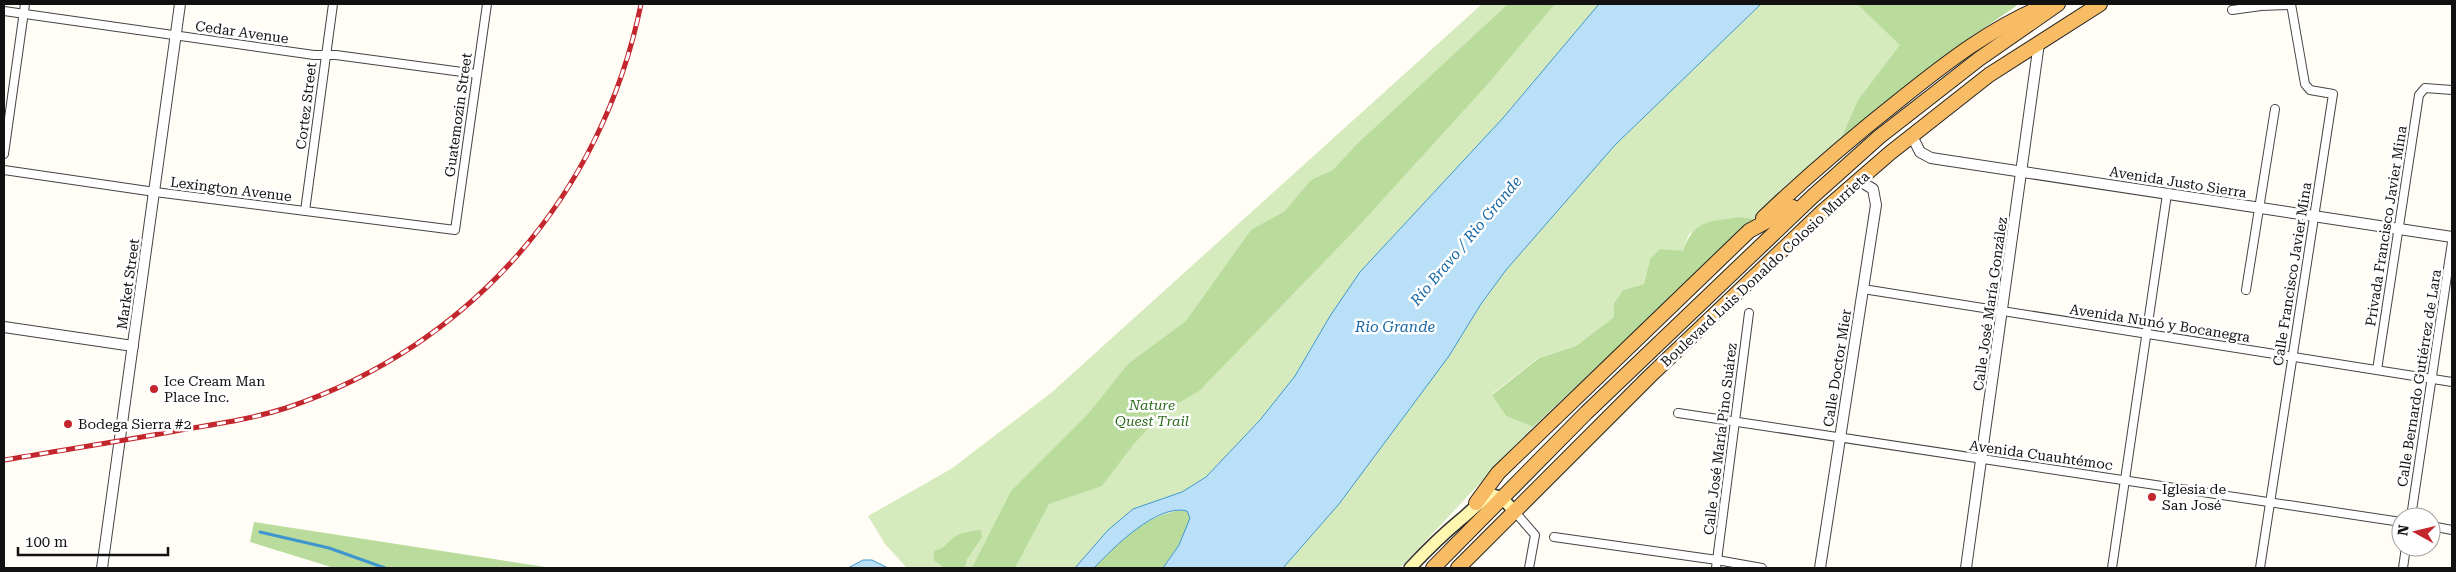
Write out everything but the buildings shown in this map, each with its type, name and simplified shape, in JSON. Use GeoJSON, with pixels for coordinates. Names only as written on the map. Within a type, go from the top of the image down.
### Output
{"type":"FeatureCollection","features":[{"type":"Feature","properties":{"kind":"highway"},"geometry":{"type":"LineString","coordinates":[[1476,503],[1498,473],[1749,231],[1828,158],[1956,54],[2016,17],[2049,4]]}},
{"type":"Feature","properties":{"kind":"highway","name":"Boulevard Luis Donaldo Colosio Murrieta"},"geometry":{"type":"LineString","coordinates":[[1433,568],[1593,406],[1812,197],[1879,137],[1964,71],[2058,4]]}},
{"type":"Feature","properties":{"kind":"highway","name":"Boulevard Luis Donaldo Colosio Murrieta"},"geometry":{"type":"LineString","coordinates":[[1458,568],[1650,376],[1858,180],[1989,75],[2100,4]]}},
{"type":"Feature","properties":{"kind":"highway"},"geometry":{"type":"LineString","coordinates":[[1749,231],[1812,197]]}},
{"type":"Feature","properties":{"kind":"main road"},"geometry":{"type":"LineString","coordinates":[[1410,568],[1436,539],[1461,520],[1476,503],[1493,495],[1502,498],[1515,512]]}},
{"type":"Feature","properties":{"kind":"street"},"geometry":{"type":"LineString","coordinates":[[4,154],[26,4]]}},
{"type":"Feature","properties":{"kind":"street","name":"Market Street"},"geometry":{"type":"LineString","coordinates":[[102,568],[180,4]]}},
{"type":"Feature","properties":{"kind":"street","name":"Cortez Street"},"geometry":{"type":"LineString","coordinates":[[305,211],[333,4]]}},
{"type":"Feature","properties":{"kind":"street","name":"Guatemozin Street"},"geometry":{"type":"LineString","coordinates":[[455,230],[487,4]]}},
{"type":"Feature","properties":{"kind":"street"},"geometry":{"type":"LineString","coordinates":[[2232,10],[2291,4]]}},
{"type":"Feature","properties":{"kind":"street","name":"Calle Francisco Javier Mina"},"geometry":{"type":"LineString","coordinates":[[2260,568],[2333,94],[2310,90],[2305,84],[2291,4]]}},
{"type":"Feature","properties":{"kind":"street","name":"Cedar Avenue"},"geometry":{"type":"LineString","coordinates":[[4,11],[477,74]]}},
{"type":"Feature","properties":{"kind":"street","name":"Calle José María González"},"geometry":{"type":"LineString","coordinates":[[1966,568],[2039,43]]}},
{"type":"Feature","properties":{"kind":"street","name":"Privada Francisco Javier Mina"},"geometry":{"type":"LineString","coordinates":[[2377,370],[2419,95],[2425,88],[2452,90]]}},
{"type":"Feature","properties":{"kind":"street"},"geometry":{"type":"LineString","coordinates":[[2246,290],[2275,109]]}},
{"type":"Feature","properties":{"kind":"street","name":"Avenida Justo Sierra"},"geometry":{"type":"LineString","coordinates":[[1912,136],[1920,152],[1931,158],[2452,237]]}},
{"type":"Feature","properties":{"kind":"street","name":"Lexington Avenue"},"geometry":{"type":"LineString","coordinates":[[4,170],[155,192],[455,230]]}},
{"type":"Feature","properties":{"kind":"street","name":"Calle Doctor Mier"},"geometry":{"type":"LineString","coordinates":[[1820,568],[1876,196],[1869,186],[1858,180]]}},
{"type":"Feature","properties":{"kind":"street"},"geometry":{"type":"LineString","coordinates":[[2112,568],[2167,194]]}},
{"type":"Feature","properties":{"kind":"street","name":"Calle Bernardo Gutiérrez de Lara"},"geometry":{"type":"LineString","coordinates":[[2413,507],[2452,242]]}},
{"type":"Feature","properties":{"kind":"street","name":"Avenida Nunó y Bocanegra"},"geometry":{"type":"LineString","coordinates":[[1863,289],[2452,382]]}},
{"type":"Feature","properties":{"kind":"street","name":"Calle José María Pino Suárez"},"geometry":{"type":"LineString","coordinates":[[1716,568],[1749,313]]}},
{"type":"Feature","properties":{"kind":"street"},"geometry":{"type":"LineString","coordinates":[[4,326],[134,346]]}},
{"type":"Feature","properties":{"kind":"street","name":"Avenida Cuauhtémoc"},"geometry":{"type":"LineString","coordinates":[[1678,413],[2391,520]]}},
{"type":"Feature","properties":{"kind":"street"},"geometry":{"type":"LineString","coordinates":[[1515,512],[1535,535],[1529,568]]}},
{"type":"Feature","properties":{"kind":"street"},"geometry":{"type":"LineString","coordinates":[[1554,537],[1762,568]]}},
{"type":"Feature","properties":{"kind":"green space","name":"Nature Quest Trail"},"geometry":{"type":"Polygon","coordinates":[[[1482,4],[1599,4],[1503,118],[1360,272],[1330,316],[1295,376],[1260,420],[1206,477],[1182,492],[1133,509],[1108,530],[1075,568],[907,568],[885,544],[868,516],[951,469],[1051,393],[1482,4]]]}},
{"type":"Feature","properties":{"kind":"green space"},"geometry":{"type":"Polygon","coordinates":[[[1508,4],[1555,4],[1486,86],[1354,231],[1199,391],[1164,411],[1133,445],[1102,486],[1049,504],[1015,568],[972,568],[1011,491],[1088,414],[1128,364],[1186,321],[1251,230],[1285,211],[1311,180],[1333,170],[1356,145],[1508,4]]]}},
{"type":"Feature","properties":{"kind":"green space"},"geometry":{"type":"Polygon","coordinates":[[[1761,4],[1857,4],[1901,45],[1858,100],[1841,138],[1754,219],[1741,217],[1689,234],[1683,251],[1650,259],[1644,284],[1623,290],[1614,303],[1614,317],[1576,346],[1538,358],[1492,394],[1506,416],[1533,427],[1400,568],[1283,568],[1339,504],[1449,356],[1481,304],[1506,270],[1615,145],[1761,4]]]}},
{"type":"Feature","properties":{"kind":"green space"},"geometry":{"type":"Polygon","coordinates":[[[1857,4],[2019,4],[1971,37],[1841,138],[1858,100],[1900,45],[1857,4]]]}},
{"type":"Feature","properties":{"kind":"green space"},"geometry":{"type":"Polygon","coordinates":[[[1741,217],[1754,219],[1533,427],[1506,416],[1492,395],[1539,358],[1576,346],[1614,317],[1614,303],[1623,290],[1644,284],[1650,259],[1660,249],[1683,251],[1693,232],[1698,227],[1712,221],[1741,217]]]}},
{"type":"Feature","properties":{"kind":"green space"},"geometry":{"type":"Polygon","coordinates":[[[1182,510],[1187,511],[1191,518],[1179,545],[1163,568],[1094,568],[1122,540],[1144,524],[1156,517],[1182,510]]]}},
{"type":"Feature","properties":{"kind":"green space"},"geometry":{"type":"Polygon","coordinates":[[[254,522],[552,568],[334,568],[250,542],[254,522]]]}},
{"type":"Feature","properties":{"kind":"green space"},"geometry":{"type":"Polygon","coordinates":[[[981,530],[982,537],[967,559],[965,568],[944,568],[934,560],[934,551],[943,547],[959,534],[981,530]]]}},
{"type":"Feature","properties":{"kind":"water","name":"Rio Grande"},"geometry":{"type":"Polygon","coordinates":[[[1599,4],[1761,4],[1615,145],[1506,270],[1481,304],[1449,356],[1339,504],[1283,568],[1163,568],[1179,545],[1190,518],[1187,511],[1175,510],[1162,514],[1136,529],[1094,568],[1075,568],[1108,530],[1133,509],[1182,492],[1206,477],[1260,420],[1295,376],[1330,316],[1360,272],[1503,118],[1599,4]]]}},
{"type":"Feature","properties":{"kind":"water"},"geometry":{"type":"Polygon","coordinates":[[[863,560],[872,560],[888,568],[848,568],[863,560]]]}},
{"type":"Feature","properties":{"kind":"waterway"},"geometry":{"type":"LineString","coordinates":[[260,532],[329,548],[385,568]]}},
{"type":"Feature","properties":{"kind":"railway"},"geometry":{"type":"LineString","coordinates":[[4,460],[115,442],[273,412],[353,381],[414,346],[469,303],[518,254],[560,199],[595,139],[622,74],[641,4]]}},
{"type":"Feature","properties":{"kind":"place","name":"Ice Cream Man Place Inc."},"geometry":{"type":"Point","coordinates":[154,389]}},
{"type":"Feature","properties":{"kind":"place","name":"Bodega Sierra #2"},"geometry":{"type":"Point","coordinates":[68,424]}},
{"type":"Feature","properties":{"kind":"place","name":"Iglesia de San José"},"geometry":{"type":"Point","coordinates":[2152,497]}},
{"type":"Feature","properties":{"kind":"water label","name":"Río Bravo / Rio Grande"},"geometry":{"type":"Point","coordinates":[1466,241]}}]}
